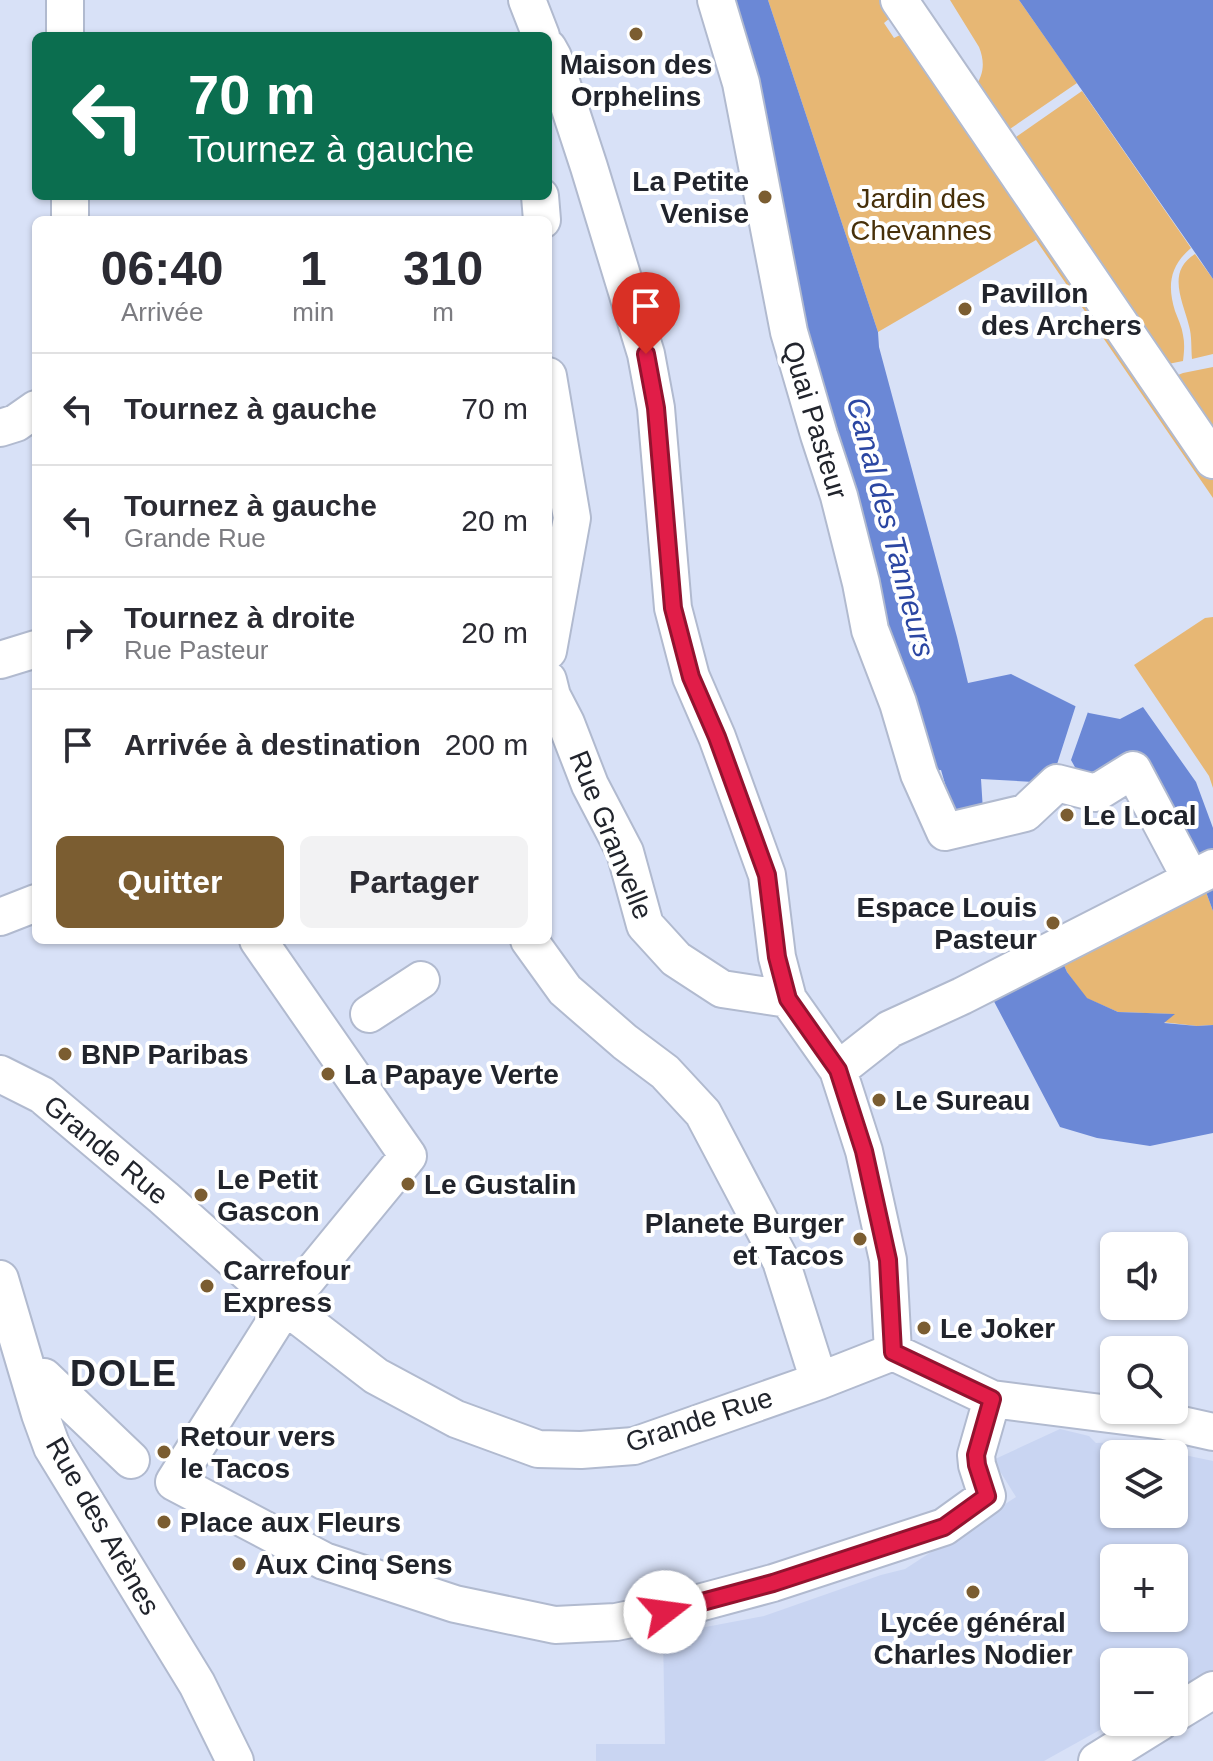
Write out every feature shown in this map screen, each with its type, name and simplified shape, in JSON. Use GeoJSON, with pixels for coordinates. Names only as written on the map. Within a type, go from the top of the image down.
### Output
{"type":"FeatureCollection","features":[{"type":"Feature","properties":{"kind":"street"},"geometry":{"type":"LineString","coordinates":[[65,0],[65,32]]}},
{"type":"Feature","properties":{"kind":"street","name":"Quai Pasteur"},"geometry":{"type":"LineString","coordinates":[[716,0],[741,83],[789,332],[839,496],[870,630],[898,703],[919,774],[945,832],[1025,813],[1057,783],[1096,793],[1133,770],[1199,868]]}},
{"type":"Feature","properties":{"kind":"street"},"geometry":{"type":"LineString","coordinates":[[899,0],[1213,460]]}},
{"type":"Feature","properties":{"kind":"street"},"geometry":{"type":"LineString","coordinates":[[552,55],[646,354],[656,408],[673,608],[691,677],[717,737],[767,875],[777,957],[788,999],[838,1070],[864,1151],[888,1260],[893,1352],[992,1399],[1164,1421],[1213,1432]]}},
{"type":"Feature","properties":{"kind":"street"},"geometry":{"type":"LineString","coordinates":[[552,400],[572,518],[552,629]]}},
{"type":"Feature","properties":{"kind":"street"},"geometry":{"type":"LineString","coordinates":[[0,428],[16,423],[32,412]]}},
{"type":"Feature","properties":{"kind":"street"},"geometry":{"type":"LineString","coordinates":[[0,660],[32,650]]}},
{"type":"Feature","properties":{"kind":"street","name":"Rue Granvelle"},"geometry":{"type":"LineString","coordinates":[[552,697],[566,723],[590,785],[625,852],[645,925],[676,959],[722,989],[788,999]]}},
{"type":"Feature","properties":{"kind":"street"},"geometry":{"type":"LineString","coordinates":[[838,1070],[890,1029],[966,994],[1199,868]]}},
{"type":"Feature","properties":{"kind":"street"},"geometry":{"type":"LineString","coordinates":[[0,917],[32,905]]}},
{"type":"Feature","properties":{"kind":"street"},"geometry":{"type":"LineString","coordinates":[[261,944],[408,1156],[285,1306],[174,1482],[324,1561],[455,1604],[555,1625],[616,1622],[773,1583],[944,1527],[987,1496],[976,1455],[992,1399]]}},
{"type":"Feature","properties":{"kind":"street"},"geometry":{"type":"LineString","coordinates":[[532,944],[565,990],[665,1072],[703,1113],[781,1261],[819,1381]]}},
{"type":"Feature","properties":{"kind":"street"},"geometry":{"type":"LineString","coordinates":[[369,1014],[421,980]]}},
{"type":"Feature","properties":{"kind":"street","name":"Grande Rue"},"geometry":{"type":"LineString","coordinates":[[0,1074],[42,1095],[285,1306],[376,1376],[456,1419],[538,1449],[634,1446],[893,1352]]}},
{"type":"Feature","properties":{"kind":"street","name":"Rue des Arènes"},"geometry":{"type":"LineString","coordinates":[[0,1279],[52,1447],[191,1675],[235,1761]]}},
{"type":"Feature","properties":{"kind":"street"},"geometry":{"type":"LineString","coordinates":[[44,1377],[131,1460]]}},
{"type":"Feature","properties":{"kind":"street"},"geometry":{"type":"LineString","coordinates":[[1188,1705],[1213,1690]]}},
{"type":"Feature","properties":{"kind":"street"},"geometry":{"type":"LineString","coordinates":[[1097,1761],[1137,1736]]}},
{"type":"Feature","properties":{"kind":"shaded area","name":"Lycée général Charles Nodier"},"geometry":{"type":"Polygon","coordinates":[[[1060,1429],[1089,1436],[1100,1443],[1100,1528],[1188,1528],[1188,1456],[1213,1461],[1213,1670],[1188,1683],[1188,1648],[1100,1648],[1100,1730],[1044,1761],[596,1761],[596,1744],[665,1744],[663,1635],[764,1616],[905,1569],[1016,1497],[993,1460],[1060,1429]]]}},
{"type":"Feature","properties":{"kind":"green space","name":"Jardin des Chevannes"},"geometry":{"type":"Polygon","coordinates":[[[768,0],[888,0],[890,18],[884,23],[894,38],[904,33],[912,34],[1213,480],[1213,498],[1036,240],[878,332],[768,0]]]}},
{"type":"Feature","properties":{"kind":"green space"},"geometry":{"type":"Polygon","coordinates":[[[950,0],[1019,0],[1077,83],[1004,133],[975,87],[982,73],[981,52],[950,0]]]}},
{"type":"Feature","properties":{"kind":"green space"},"geometry":{"type":"Polygon","coordinates":[[[1082,91],[1191,248],[1175,269],[1171,284],[1175,311],[1184,338],[1183,361],[1168,364],[1009,142],[1082,91]]]}},
{"type":"Feature","properties":{"kind":"green space"},"geometry":{"type":"Polygon","coordinates":[[[1195,254],[1213,279],[1213,354],[1192,359],[1190,330],[1179,278],[1186,261],[1195,254]]]}},
{"type":"Feature","properties":{"kind":"green space"},"geometry":{"type":"Polygon","coordinates":[[[1213,367],[1213,447],[1168,379],[1213,367]]]}},
{"type":"Feature","properties":{"kind":"green space"},"geometry":{"type":"Polygon","coordinates":[[[1213,617],[1213,788],[1209,776],[1134,665],[1205,618],[1213,617]]]}},
{"type":"Feature","properties":{"kind":"green space"},"geometry":{"type":"Polygon","coordinates":[[[1202,881],[1213,911],[1213,1025],[1162,1022],[1173,1014],[1118,1012],[1086,998],[1067,972],[1060,956],[1202,881]]]}},
{"type":"Feature","properties":{"kind":"water","name":"Canal des Tanneurs"},"geometry":{"type":"Polygon","coordinates":[[[723,0],[768,0],[878,332],[879,347],[968,683],[1011,674],[1089,713],[1120,719],[1143,707],[1196,782],[1213,828],[1213,911],[1202,881],[1137,766],[1089,782],[981,779],[983,811],[955,818],[941,770],[924,772],[880,637],[723,0]]]}},
{"type":"Feature","properties":{"kind":"water"},"geometry":{"type":"Polygon","coordinates":[[[1019,0],[1213,0],[1213,279],[1196,254],[1019,0]]]}},
{"type":"Feature","properties":{"kind":"water"},"geometry":{"type":"Polygon","coordinates":[[[1060,956],[1067,972],[1087,998],[1118,1012],[1175,1014],[1164,1023],[1213,1025],[1213,1133],[1150,1146],[1097,1138],[1060,1127],[988,990],[1060,956]]]}},
{"type":"Feature","properties":{"kind":"pier"},"geometry":{"type":"Polygon","coordinates":[[[1076,705],[1089,709],[1071,760],[1081,778],[1051,783],[1076,705]]]}},
{"type":"Feature","properties":{"kind":"place","name":"Maison des Orphelins"},"geometry":{"type":"Point","coordinates":[636,34]}},
{"type":"Feature","properties":{"kind":"place","name":"La Petite Venise"},"geometry":{"type":"Point","coordinates":[765,197]}},
{"type":"Feature","properties":{"kind":"place","name":"Pavillon des Archers"},"geometry":{"type":"Point","coordinates":[965,309]}},
{"type":"Feature","properties":{"kind":"place","name":"Le Local"},"geometry":{"type":"Point","coordinates":[1067,815]}},
{"type":"Feature","properties":{"kind":"place","name":"Espace Louis Pasteur"},"geometry":{"type":"Point","coordinates":[1053,923]}},
{"type":"Feature","properties":{"kind":"place","name":"BNP Paribas"},"geometry":{"type":"Point","coordinates":[65,1054]}},
{"type":"Feature","properties":{"kind":"place","name":"La Papaye Verte"},"geometry":{"type":"Point","coordinates":[328,1074]}},
{"type":"Feature","properties":{"kind":"place","name":"Le Sureau"},"geometry":{"type":"Point","coordinates":[879,1100]}},
{"type":"Feature","properties":{"kind":"place","name":"Le Gustalin"},"geometry":{"type":"Point","coordinates":[408,1184]}},
{"type":"Feature","properties":{"kind":"place","name":"Le Petit Gascon"},"geometry":{"type":"Point","coordinates":[201,1195]}},
{"type":"Feature","properties":{"kind":"place","name":"Planete Burger et Tacos"},"geometry":{"type":"Point","coordinates":[860,1239]}},
{"type":"Feature","properties":{"kind":"place","name":"Carrefour Express"},"geometry":{"type":"Point","coordinates":[207,1286]}},
{"type":"Feature","properties":{"kind":"place","name":"Le Joker"},"geometry":{"type":"Point","coordinates":[924,1328]}},
{"type":"Feature","properties":{"kind":"place","name":"Retour vers le Tacos"},"geometry":{"type":"Point","coordinates":[164,1452]}},
{"type":"Feature","properties":{"kind":"place","name":"Place aux Fleurs"},"geometry":{"type":"Point","coordinates":[164,1522]}},
{"type":"Feature","properties":{"kind":"place","name":"Aux Cinq Sens"},"geometry":{"type":"Point","coordinates":[239,1564]}},
{"type":"Feature","properties":{"kind":"place","name":"Lycée général Charles Nodier"},"geometry":{"type":"Point","coordinates":[973,1592]}},
{"type":"Feature","properties":{"kind":"district","name":"DOLE"},"geometry":{"type":"Point","coordinates":[124,1373]}},
{"type":"Feature","properties":{"kind":"route"},"geometry":{"type":"LineString","coordinates":[[646,354],[656,408],[673,608],[691,677],[717,737],[767,875],[777,957],[788,999],[838,1070],[864,1151],[888,1260],[893,1352],[992,1399],[976,1455],[987,1496],[944,1527],[773,1583],[665,1612]]}}]}
